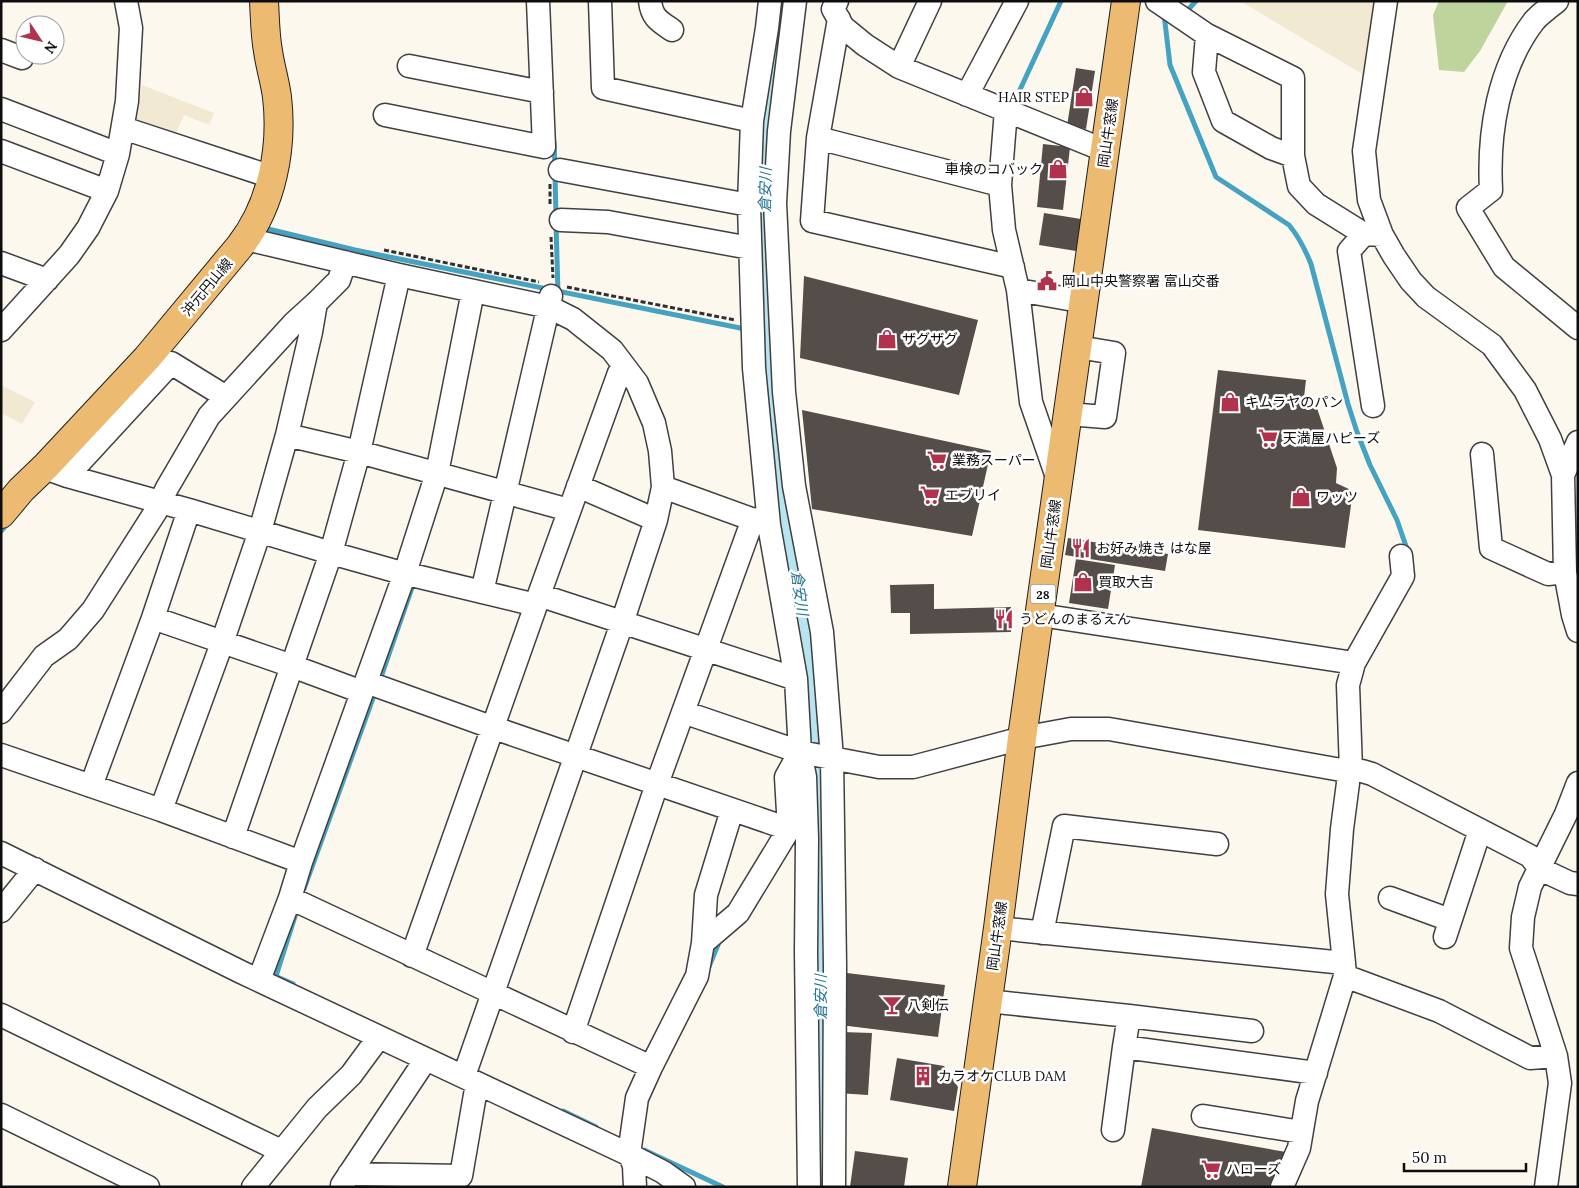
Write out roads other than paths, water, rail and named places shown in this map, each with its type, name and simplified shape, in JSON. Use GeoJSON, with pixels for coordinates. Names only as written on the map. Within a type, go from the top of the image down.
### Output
{"type":"FeatureCollection","features":[{"type":"Feature","properties":{"kind":"main road","name":"沖元円山線"},"geometry":{"type":"LineString","coordinates":[[1,514],[21,490],[57,472],[252,230],[267,197],[276,163],[278,133],[277,97],[267,49],[264,1]]}},
{"type":"Feature","properties":{"kind":"main road","name":"岡山牛窓線"},"geometry":{"type":"LineString","coordinates":[[962,1187],[1022,738],[1126,1]]}},
{"type":"Feature","properties":{"kind":"street"},"geometry":{"type":"LineString","coordinates":[[1,330],[9,310],[47,280],[69,254],[88,228],[107,191],[127,130],[131,28],[126,1]]}},
{"type":"Feature","properties":{"kind":"street"},"geometry":{"type":"LineString","coordinates":[[385,115],[544,147],[538,1]]}},
{"type":"Feature","properties":{"kind":"street"},"geometry":{"type":"LineString","coordinates":[[600,1],[603,88],[747,120]]}},
{"type":"Feature","properties":{"kind":"street"},"geometry":{"type":"LineString","coordinates":[[650,1],[651,11],[656,19],[672,30]]}},
{"type":"Feature","properties":{"kind":"street"},"geometry":{"type":"LineString","coordinates":[[770,1],[767,28],[747,120],[744,204],[745,248],[769,367],[784,392],[794,486],[822,632],[816,755],[835,965],[834,1187]]}},
{"type":"Feature","properties":{"kind":"street"},"geometry":{"type":"LineString","coordinates":[[795,1],[779,131],[761,522],[796,679],[816,755],[805,777],[809,1187]]}},
{"type":"Feature","properties":{"kind":"street"},"geometry":{"type":"LineString","coordinates":[[899,67],[930,1]]}},
{"type":"Feature","properties":{"kind":"street"},"geometry":{"type":"LineString","coordinates":[[967,95],[1017,1]]}},
{"type":"Feature","properties":{"kind":"street"},"geometry":{"type":"LineString","coordinates":[[1158,1],[1207,36],[1293,78],[1292,156],[1300,186],[1316,204],[1373,235],[1394,256],[1411,281],[1426,297],[1492,345],[1525,390],[1550,439],[1563,475],[1565,572],[1576,615]]}},
{"type":"Feature","properties":{"kind":"street"},"geometry":{"type":"LineString","coordinates":[[1373,235],[1364,151],[1386,1]]}},
{"type":"Feature","properties":{"kind":"street"},"geometry":{"type":"LineString","coordinates":[[1557,1],[1534,20],[1512,57],[1495,116],[1490,165],[1491,190],[1468,208],[1504,267],[1578,328]]}},
{"type":"Feature","properties":{"kind":"street"},"geometry":{"type":"LineString","coordinates":[[832,7],[843,27],[865,45],[899,67],[1106,151]]}},
{"type":"Feature","properties":{"kind":"street"},"geometry":{"type":"LineString","coordinates":[[832,7],[818,138],[812,220],[1013,268]]}},
{"type":"Feature","properties":{"kind":"street"},"geometry":{"type":"LineString","coordinates":[[1207,36],[1204,72],[1223,121],[1271,148],[1292,156]]}},
{"type":"Feature","properties":{"kind":"street"},"geometry":{"type":"LineString","coordinates":[[1,50],[15,55]]}},
{"type":"Feature","properties":{"kind":"street"},"geometry":{"type":"LineString","coordinates":[[409,66],[542,92]]}},
{"type":"Feature","properties":{"kind":"street"},"geometry":{"type":"LineString","coordinates":[[1,109],[118,154]]}},
{"type":"Feature","properties":{"kind":"street"},"geometry":{"type":"LineString","coordinates":[[1009,112],[1000,185],[1004,230],[1013,268],[1022,290],[1032,402],[1059,482]]}},
{"type":"Feature","properties":{"kind":"street"},"geometry":{"type":"LineString","coordinates":[[127,130],[272,177]]}},
{"type":"Feature","properties":{"kind":"street"},"geometry":{"type":"LineString","coordinates":[[818,138],[1000,185]]}},
{"type":"Feature","properties":{"kind":"street"},"geometry":{"type":"LineString","coordinates":[[1,152],[107,191]]}},
{"type":"Feature","properties":{"kind":"street"},"geometry":{"type":"LineString","coordinates":[[560,170],[744,204]]}},
{"type":"Feature","properties":{"kind":"street"},"geometry":{"type":"LineString","coordinates":[[561,220],[608,222],[745,248]]}},
{"type":"Feature","properties":{"kind":"street"},"geometry":{"type":"LineString","coordinates":[[1373,235],[1349,251],[1373,406]]}},
{"type":"Feature","properties":{"kind":"street"},"geometry":{"type":"LineString","coordinates":[[246,239],[473,291],[551,293],[573,319],[612,350],[637,383],[654,423],[660,451],[663,487],[656,520],[622,623],[492,994],[468,1073],[461,1176],[345,1181]]}},
{"type":"Feature","properties":{"kind":"street"},"geometry":{"type":"LineString","coordinates":[[3,705],[44,656],[68,639],[93,610],[160,502],[209,416],[294,323],[338,280],[345,262]]}},
{"type":"Feature","properties":{"kind":"street"},"geometry":{"type":"LineString","coordinates":[[1,263],[47,280]]}},
{"type":"Feature","properties":{"kind":"street"},"geometry":{"type":"LineString","coordinates":[[233,837],[331,553],[359,452],[399,275]]}},
{"type":"Feature","properties":{"kind":"street"},"geometry":{"type":"LineString","coordinates":[[1022,290],[1084,302]]}},
{"type":"Feature","properties":{"kind":"street"},"geometry":{"type":"LineString","coordinates":[[259,980],[297,902],[301,862],[371,687],[413,575],[437,472],[473,291]]}},
{"type":"Feature","properties":{"kind":"street"},"geometry":{"type":"LineString","coordinates":[[484,587],[510,493],[551,293]]}},
{"type":"Feature","properties":{"kind":"street"},"geometry":{"type":"LineString","coordinates":[[161,810],[222,643],[260,531],[286,435],[311,332],[316,303]]}},
{"type":"Feature","properties":{"kind":"street"},"geometry":{"type":"LineString","coordinates":[[1068,414],[1105,417],[1114,353],[1078,347]]}},
{"type":"Feature","properties":{"kind":"street"},"geometry":{"type":"LineString","coordinates":[[57,472],[171,363],[226,397]]}},
{"type":"Feature","properties":{"kind":"street"},"geometry":{"type":"LineString","coordinates":[[412,956],[494,728],[569,510],[619,373],[625,367]]}},
{"type":"Feature","properties":{"kind":"street"},"geometry":{"type":"LineString","coordinates":[[286,435],[437,472],[569,510]]}},
{"type":"Feature","properties":{"kind":"street"},"geometry":{"type":"LineString","coordinates":[[1563,475],[1578,442]]}},
{"type":"Feature","properties":{"kind":"street"},"geometry":{"type":"LineString","coordinates":[[1482,454],[1491,548],[1548,574],[1565,572]]}},
{"type":"Feature","properties":{"kind":"street"},"geometry":{"type":"LineString","coordinates":[[57,472],[331,553],[413,575],[484,587],[622,623],[796,679]]}},
{"type":"Feature","properties":{"kind":"street"},"geometry":{"type":"LineString","coordinates":[[578,486],[656,520]]}},
{"type":"Feature","properties":{"kind":"street"},"geometry":{"type":"LineString","coordinates":[[663,487],[761,522]]}},
{"type":"Feature","properties":{"kind":"street"},"geometry":{"type":"LineString","coordinates":[[91,786],[153,618],[189,510]]}},
{"type":"Feature","properties":{"kind":"street"},"geometry":{"type":"LineString","coordinates":[[573,1032],[683,712],[706,650],[761,522]]}},
{"type":"Feature","properties":{"kind":"street"},"geometry":{"type":"LineString","coordinates":[[1282,1187],[1298,1148],[1307,1101],[1348,974],[1337,894],[1342,829],[1348,783],[1353,770],[1348,685],[1354,663],[1403,576],[1401,556]]}},
{"type":"Feature","properties":{"kind":"street"},"geometry":{"type":"LineString","coordinates":[[1040,615],[1354,663]]}},
{"type":"Feature","properties":{"kind":"street"},"geometry":{"type":"LineString","coordinates":[[153,618],[292,666],[371,687],[576,755],[789,829]]}},
{"type":"Feature","properties":{"kind":"street"},"geometry":{"type":"LineString","coordinates":[[683,712],[816,755],[879,768],[913,767],[1022,738],[1071,729],[1109,729],[1353,770],[1372,774],[1530,856],[1540,869],[1570,884],[1578,884]]}},
{"type":"Feature","properties":{"kind":"street"},"geometry":{"type":"LineString","coordinates":[[1,755],[161,810],[301,862]]}},
{"type":"Feature","properties":{"kind":"street"},"geometry":{"type":"LineString","coordinates":[[703,943],[738,912],[789,829],[786,777],[816,755]]}},
{"type":"Feature","properties":{"kind":"street"},"geometry":{"type":"LineString","coordinates":[[1546,1187],[1560,1084],[1556,1056],[1521,948],[1523,917],[1530,887],[1566,814],[1578,783]]}},
{"type":"Feature","properties":{"kind":"street"},"geometry":{"type":"LineString","coordinates":[[635,1187],[634,1166],[630,1156],[638,1098],[651,1067],[697,976],[703,943],[706,895],[732,810]]}},
{"type":"Feature","properties":{"kind":"street"},"geometry":{"type":"LineString","coordinates":[[1042,933],[1064,826],[1217,844]]}},
{"type":"Feature","properties":{"kind":"street"},"geometry":{"type":"LineString","coordinates":[[1390,898],[1447,929],[1480,830]]}},
{"type":"Feature","properties":{"kind":"street"},"geometry":{"type":"LineString","coordinates":[[1,853],[259,980],[426,1059],[468,1073],[663,1172],[684,1187]]}},
{"type":"Feature","properties":{"kind":"street"},"geometry":{"type":"LineString","coordinates":[[2,909],[35,870]]}},
{"type":"Feature","properties":{"kind":"street"},"geometry":{"type":"LineString","coordinates":[[297,902],[651,1067]]}},
{"type":"Feature","properties":{"kind":"street"},"geometry":{"type":"LineString","coordinates":[[998,928],[1348,974],[1438,1011],[1530,1058],[1556,1056]]}},
{"type":"Feature","properties":{"kind":"street"},"geometry":{"type":"LineString","coordinates":[[988,1001],[1252,1031]]}},
{"type":"Feature","properties":{"kind":"street"},"geometry":{"type":"LineString","coordinates":[[1,1016],[281,1151]]}},
{"type":"Feature","properties":{"kind":"street"},"geometry":{"type":"LineString","coordinates":[[1113,1130],[1129,1016]]}},
{"type":"Feature","properties":{"kind":"street"},"geometry":{"type":"LineString","coordinates":[[253,1187],[317,1108],[351,1075],[379,1036]]}},
{"type":"Feature","properties":{"kind":"street"},"geometry":{"type":"LineString","coordinates":[[1124,1047],[1316,1073]]}},
{"type":"Feature","properties":{"kind":"street"},"geometry":{"type":"LineString","coordinates":[[345,1181],[426,1059]]}},
{"type":"Feature","properties":{"kind":"street"},"geometry":{"type":"LineString","coordinates":[[1,1115],[148,1187]]}},
{"type":"Feature","properties":{"kind":"street"},"geometry":{"type":"LineString","coordinates":[[1203,1116],[1302,1132]]}},
{"type":"Feature","properties":{"kind":"waterway","name":"倉安川"},"geometry":{"type":"LineString","coordinates":[[782,1],[766,128],[764,236],[769,380],[807,641],[819,767],[817,821],[821,1187]]}},
{"type":"Feature","properties":{"kind":"waterway"},"geometry":{"type":"LineString","coordinates":[[1012,107],[1061,1]]}},
{"type":"Feature","properties":{"kind":"waterway"},"geometry":{"type":"LineString","coordinates":[[1186,12],[1196,1]]}},
{"type":"Feature","properties":{"kind":"waterway"},"geometry":{"type":"LineString","coordinates":[[1164,14],[1170,65],[1216,177],[1289,225],[1299,239],[1311,264],[1357,432],[1370,465],[1397,520],[1408,552]]}},
{"type":"Feature","properties":{"kind":"waterway"},"geometry":{"type":"LineString","coordinates":[[554,142],[555,166]]}},
{"type":"Feature","properties":{"kind":"waterway"},"geometry":{"type":"LineString","coordinates":[[555,174],[556,216]]}},
{"type":"Feature","properties":{"kind":"waterway"},"geometry":{"type":"LineString","coordinates":[[556,224],[558,293]]}},
{"type":"Feature","properties":{"kind":"waterway"},"geometry":{"type":"LineString","coordinates":[[264,228],[355,250],[745,329],[745,325]]}},
{"type":"Feature","properties":{"kind":"waterway"},"geometry":{"type":"LineString","coordinates":[[1,531],[8,523]]}},
{"type":"Feature","properties":{"kind":"waterway"},"geometry":{"type":"LineString","coordinates":[[380,680],[414,582]]}},
{"type":"Feature","properties":{"kind":"waterway"},"geometry":{"type":"LineString","coordinates":[[304,889],[376,690]]}},
{"type":"Feature","properties":{"kind":"waterway"},"geometry":{"type":"LineString","coordinates":[[276,976],[298,907]]}},
{"type":"Feature","properties":{"kind":"waterway"},"geometry":{"type":"LineString","coordinates":[[708,969],[720,940]]}},
{"type":"Feature","properties":{"kind":"waterway"},"geometry":{"type":"LineString","coordinates":[[273,975],[293,984]]}},
{"type":"Feature","properties":{"kind":"waterway"},"geometry":{"type":"LineString","coordinates":[[563,1111],[596,1127]]}},
{"type":"Feature","properties":{"kind":"waterway"},"geometry":{"type":"LineString","coordinates":[[644,1150],[723,1187]]}},
{"type":"Feature","properties":{"kind":"place","name":"HAIR STEP"},"geometry":{"type":"Point","coordinates":[1084,97]}},
{"type":"Feature","properties":{"kind":"place","name":"車検のコバック"},"geometry":{"type":"Point","coordinates":[1058,169]}},
{"type":"Feature","properties":{"kind":"place","name":"岡山中央警察署 富山交番"},"geometry":{"type":"Point","coordinates":[1047,281]}},
{"type":"Feature","properties":{"kind":"place","name":"ザグザグ"},"geometry":{"type":"Point","coordinates":[887,339]}},
{"type":"Feature","properties":{"kind":"place","name":"キムラヤのパン"},"geometry":{"type":"Point","coordinates":[1230,402]}},
{"type":"Feature","properties":{"kind":"place","name":"天満屋ハピーズ"},"geometry":{"type":"Point","coordinates":[1268,438]}},
{"type":"Feature","properties":{"kind":"place","name":"業務スーパー"},"geometry":{"type":"Point","coordinates":[937,460]}},
{"type":"Feature","properties":{"kind":"place","name":"エブリイ"},"geometry":{"type":"Point","coordinates":[930,495]}},
{"type":"Feature","properties":{"kind":"place","name":"ワッツ"},"geometry":{"type":"Point","coordinates":[1301,497]}},
{"type":"Feature","properties":{"kind":"place","name":"お好み焼き はな屋"},"geometry":{"type":"Point","coordinates":[1081,548]}},
{"type":"Feature","properties":{"kind":"place","name":"買取大吉"},"geometry":{"type":"Point","coordinates":[1083,582]}},
{"type":"Feature","properties":{"kind":"place","name":"うどんのまるえん"},"geometry":{"type":"Point","coordinates":[1004,619]}},
{"type":"Feature","properties":{"kind":"place","name":"八剣伝"},"geometry":{"type":"Point","coordinates":[892,1005]}},
{"type":"Feature","properties":{"kind":"place","name":"カラオケCLUB DAM"},"geometry":{"type":"Point","coordinates":[923,1076]}},
{"type":"Feature","properties":{"kind":"place","name":"ハローズ"},"geometry":{"type":"Point","coordinates":[1211,1169]}}]}
